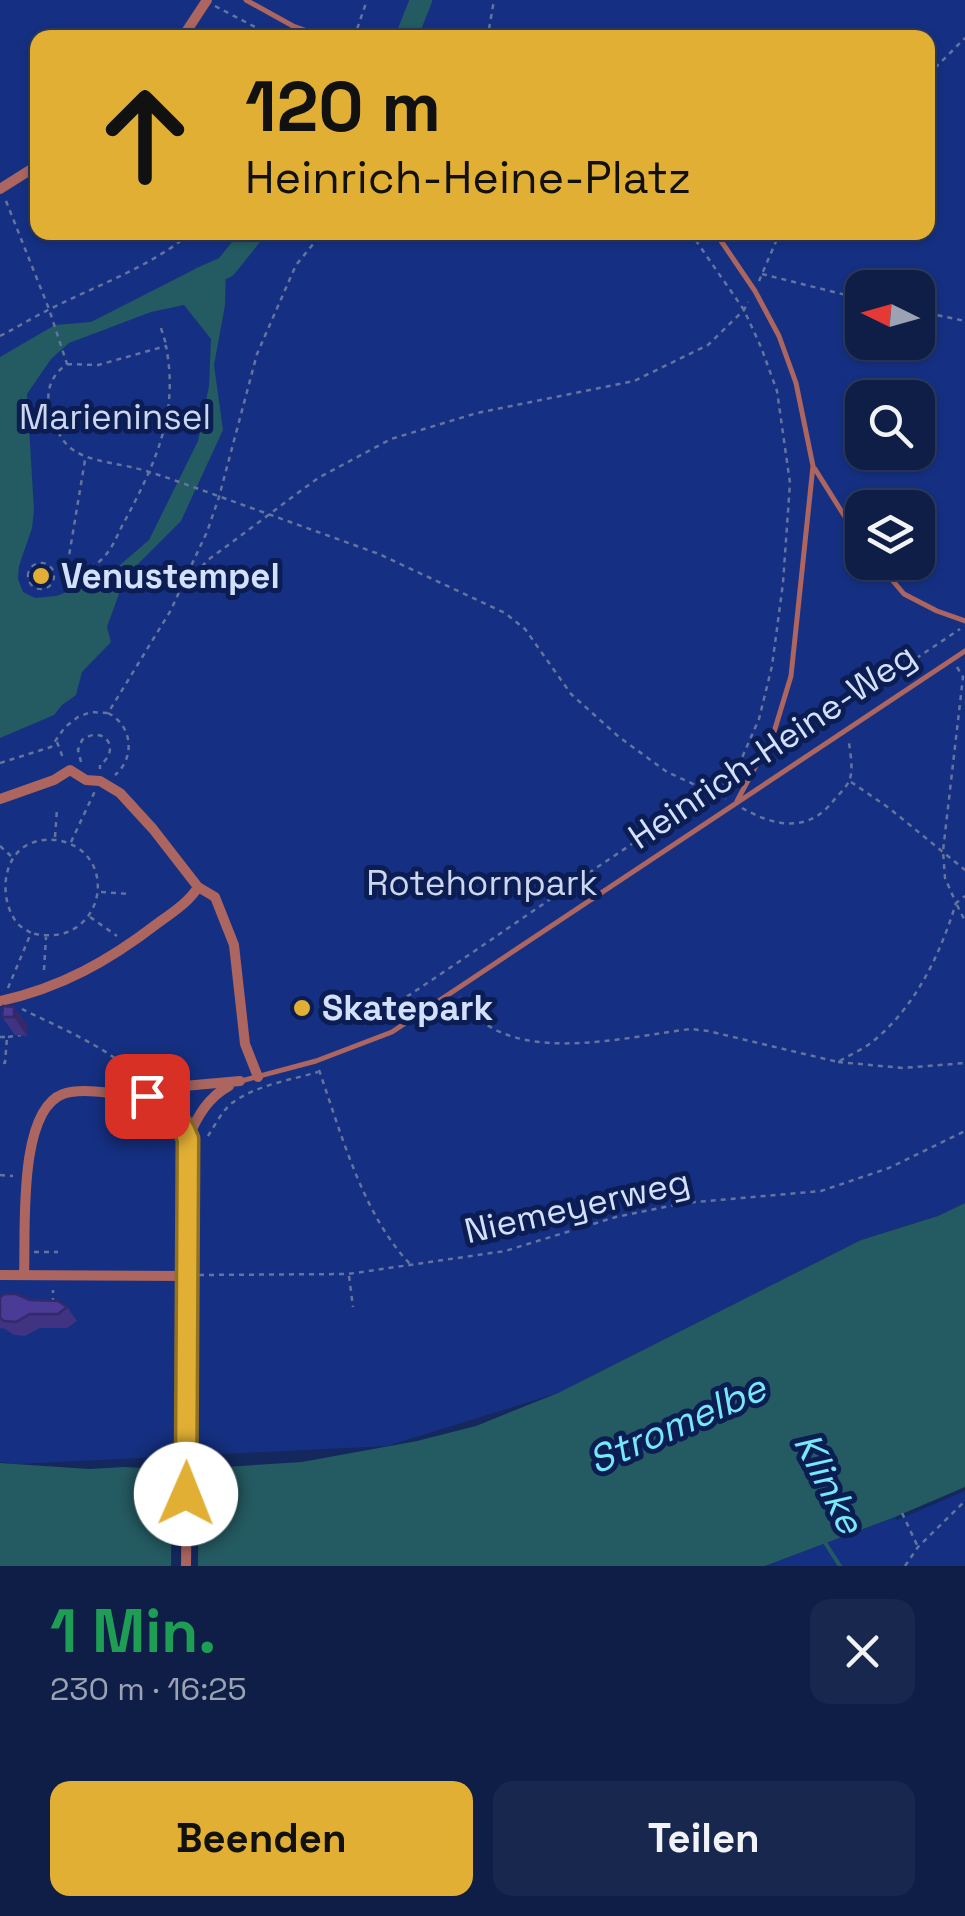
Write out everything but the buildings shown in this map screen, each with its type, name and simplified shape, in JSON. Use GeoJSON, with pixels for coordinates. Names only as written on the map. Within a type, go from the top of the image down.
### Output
{"type":"FeatureCollection","features":[{"type":"Feature","properties":{"kind":"street"},"geometry":{"type":"LineString","coordinates":[[187,30],[207,0]]}},
{"type":"Feature","properties":{"kind":"street"},"geometry":{"type":"LineString","coordinates":[[0,188],[30,170]]}},
{"type":"Feature","properties":{"kind":"street"},"geometry":{"type":"LineString","coordinates":[[0,798],[54,780],[70,770],[86,780],[100,781],[137,810],[198,887],[215,897],[234,945],[245,1044],[258,1077]]}},
{"type":"Feature","properties":{"kind":"street"},"geometry":{"type":"LineString","coordinates":[[2,1000],[48,988],[80,974],[130,945],[196,893],[198,887]]}},
{"type":"Feature","properties":{"kind":"street","name":"Heinrich-Heine-Weg"},"geometry":{"type":"LineString","coordinates":[[27,1177],[31,1139],[46,1106],[54,1099],[68,1093],[140,1094],[240,1081]]}},
{"type":"Feature","properties":{"kind":"street","name":"Heinrich-Heine-Weg"},"geometry":{"type":"LineString","coordinates":[[188,1139],[213,1096],[240,1081]]}},
{"type":"Feature","properties":{"kind":"street"},"geometry":{"type":"LineString","coordinates":[[140,1094],[174,1112],[188,1139],[186,1566]]}},
{"type":"Feature","properties":{"kind":"street"},"geometry":{"type":"LineString","coordinates":[[24,1275],[27,1177]]}},
{"type":"Feature","properties":{"kind":"street"},"geometry":{"type":"LineString","coordinates":[[0,1275],[188,1276]]}},
{"type":"Feature","properties":{"kind":"lane"},"geometry":{"type":"LineString","coordinates":[[246,0],[304,30]]}},
{"type":"Feature","properties":{"kind":"lane"},"geometry":{"type":"LineString","coordinates":[[720,240],[779,336],[796,383],[813,466],[791,676],[774,732],[735,804]]}},
{"type":"Feature","properties":{"kind":"lane"},"geometry":{"type":"LineString","coordinates":[[813,466],[845,517]]}},
{"type":"Feature","properties":{"kind":"lane"},"geometry":{"type":"LineString","coordinates":[[892,580],[904,594],[965,624]]}},
{"type":"Feature","properties":{"kind":"lane","name":"Heinrich-Heine-Weg"},"geometry":{"type":"LineString","coordinates":[[240,1081],[316,1061],[392,1032],[965,651]]}},
{"type":"Feature","properties":{"kind":"path"},"geometry":{"type":"LineString","coordinates":[[207,0],[261,30]]}},
{"type":"Feature","properties":{"kind":"path"},"geometry":{"type":"LineString","coordinates":[[357,30],[366,0]]}},
{"type":"Feature","properties":{"kind":"path"},"geometry":{"type":"LineString","coordinates":[[489,30],[494,0]]}},
{"type":"Feature","properties":{"kind":"path"},"geometry":{"type":"LineString","coordinates":[[935,68],[965,38]]}},
{"type":"Feature","properties":{"kind":"path"},"geometry":{"type":"LineString","coordinates":[[0,188],[50,309],[67,364]]}},
{"type":"Feature","properties":{"kind":"path"},"geometry":{"type":"LineString","coordinates":[[0,336],[118,279],[182,240]]}},
{"type":"Feature","properties":{"kind":"path"},"geometry":{"type":"LineString","coordinates":[[108,713],[171,610],[207,532],[257,354],[296,265],[316,240]]}},
{"type":"Feature","properties":{"kind":"path"},"geometry":{"type":"LineString","coordinates":[[696,240],[744,310],[761,346],[777,391],[790,483],[772,666],[759,719],[732,780]]}},
{"type":"Feature","properties":{"kind":"path"},"geometry":{"type":"LineString","coordinates":[[181,588],[208,560],[318,478],[392,439],[478,414],[634,381],[708,345],[744,310],[777,240]]}},
{"type":"Feature","properties":{"kind":"path"},"geometry":{"type":"LineString","coordinates":[[762,274],[845,295]]}},
{"type":"Feature","properties":{"kind":"path"},"geometry":{"type":"LineString","coordinates":[[935,315],[965,321]]}},
{"type":"Feature","properties":{"kind":"path"},"geometry":{"type":"LineString","coordinates":[[53,577],[83,571],[104,558],[149,472],[168,407],[170,381],[161,328]]}},
{"type":"Feature","properties":{"kind":"path"},"geometry":{"type":"LineString","coordinates":[[166,346],[98,365],[67,364],[54,375],[48,396],[64,442],[85,458],[171,479],[380,554],[505,613],[525,629],[571,694],[618,738],[667,772],[766,821],[789,824],[812,819],[830,806],[849,781],[846,731]]}},
{"type":"Feature","properties":{"kind":"path"},"geometry":{"type":"LineString","coordinates":[[66,574],[85,458]]}},
{"type":"Feature","properties":{"kind":"path"},"geometry":{"type":"LineString","coordinates":[[39,564],[48,566],[53,577],[51,584],[41,589],[32,586],[28,578],[30,569],[39,564]]}},
{"type":"Feature","properties":{"kind":"path","name":"Heinrich-Heine-Weg"},"geometry":{"type":"LineString","coordinates":[[365,1024],[965,624]]}},
{"type":"Feature","properties":{"kind":"path"},"geometry":{"type":"LineString","coordinates":[[952,658],[962,677],[943,851],[946,878],[965,921]]}},
{"type":"Feature","properties":{"kind":"path"},"geometry":{"type":"LineString","coordinates":[[0,763],[48,749],[78,717],[91,712],[116,718],[128,738],[129,752],[121,770],[100,781],[70,844]]}},
{"type":"Feature","properties":{"kind":"path"},"geometry":{"type":"LineString","coordinates":[[82,760],[78,753],[80,742],[97,734],[110,747],[108,758],[100,765]]}},
{"type":"Feature","properties":{"kind":"path"},"geometry":{"type":"LineString","coordinates":[[56,741],[61,753]]}},
{"type":"Feature","properties":{"kind":"path"},"geometry":{"type":"LineString","coordinates":[[849,781],[965,870]]}},
{"type":"Feature","properties":{"kind":"path"},"geometry":{"type":"LineString","coordinates":[[54,840],[57,808]]}},
{"type":"Feature","properties":{"kind":"path"},"geometry":{"type":"LineString","coordinates":[[54,840],[70,844],[91,862],[96,876],[98,892],[89,916],[79,927],[64,934],[46,936],[32,932],[18,924],[3,899],[5,869],[24,846],[54,840]]}},
{"type":"Feature","properties":{"kind":"path"},"geometry":{"type":"LineString","coordinates":[[0,846],[12,857]]}},
{"type":"Feature","properties":{"kind":"path"},"geometry":{"type":"LineString","coordinates":[[98,892],[130,894]]}},
{"type":"Feature","properties":{"kind":"path"},"geometry":{"type":"LineString","coordinates":[[838,1062],[870,1044],[914,997],[947,932],[956,904],[965,896]]}},
{"type":"Feature","properties":{"kind":"path"},"geometry":{"type":"LineString","coordinates":[[89,916],[130,945]]}},
{"type":"Feature","properties":{"kind":"path"},"geometry":{"type":"LineString","coordinates":[[32,932],[2,1000],[62,1027],[126,1064],[136,1077]]}},
{"type":"Feature","properties":{"kind":"path"},"geometry":{"type":"LineString","coordinates":[[44,970],[46,936]]}},
{"type":"Feature","properties":{"kind":"path"},"geometry":{"type":"LineString","coordinates":[[456,991],[468,1010],[492,1029],[522,1040],[573,1044],[691,1029],[838,1062],[903,1068],[965,1063]]}},
{"type":"Feature","properties":{"kind":"path"},"geometry":{"type":"LineString","coordinates":[[0,1037],[21,1036]]}},
{"type":"Feature","properties":{"kind":"path"},"geometry":{"type":"LineString","coordinates":[[0,1062],[4,1063],[6,1037]]}},
{"type":"Feature","properties":{"kind":"path"},"geometry":{"type":"LineString","coordinates":[[208,1136],[232,1103],[257,1090],[320,1072],[376,1219],[392,1246],[411,1266]]}},
{"type":"Feature","properties":{"kind":"path","name":"Niemeyerweg"},"geometry":{"type":"LineString","coordinates":[[188,1276],[348,1274],[504,1251],[616,1217],[684,1203],[822,1191],[889,1168],[965,1131]]}},
{"type":"Feature","properties":{"kind":"path"},"geometry":{"type":"LineString","coordinates":[[0,1176],[27,1177]]}},
{"type":"Feature","properties":{"kind":"path"},"geometry":{"type":"LineString","coordinates":[[24,1252],[58,1252]]}},
{"type":"Feature","properties":{"kind":"path"},"geometry":{"type":"LineString","coordinates":[[348,1274],[352,1307]]}},
{"type":"Feature","properties":{"kind":"path"},"geometry":{"type":"LineString","coordinates":[[54,1290],[54,1314]]}},
{"type":"Feature","properties":{"kind":"path"},"geometry":{"type":"LineString","coordinates":[[905,1566],[918,1547],[965,1501]]}},
{"type":"Feature","properties":{"kind":"path"},"geometry":{"type":"LineString","coordinates":[[902,1513],[918,1547]]}},
{"type":"Feature","properties":{"kind":"green space","name":"Rotehornpark"},"geometry":{"type":"Polygon","coordinates":[[[0,0],[965,0],[965,1203],[938,1216],[861,1240],[558,1393],[387,1446],[0,1462],[0,0]]]}},
{"type":"Feature","properties":{"kind":"green space"},"geometry":{"type":"Polygon","coordinates":[[[965,1491],[965,1566],[765,1566],[895,1517],[897,1520],[965,1491]]]}},
{"type":"Feature","properties":{"kind":"water"},"geometry":{"type":"Polygon","coordinates":[[[199,267],[226,267],[225,305],[214,365],[223,430],[181,521],[125,577],[107,627],[111,642],[82,672],[76,695],[54,715],[0,738],[0,357],[55,325],[91,322],[199,267]],[[184,305],[151,312],[69,343],[51,359],[27,394],[34,510],[19,566],[23,592],[35,598],[56,596],[106,577],[149,540],[198,441],[209,386],[211,339],[184,305]]]}},
{"type":"Feature","properties":{"kind":"water","name":"Stromelbe"},"geometry":{"type":"Polygon","coordinates":[[[965,1203],[965,1487],[765,1566],[0,1566],[0,1463],[179,1470],[302,1462],[476,1426],[558,1393],[861,1240],[938,1216],[965,1203]]]}},
{"type":"Feature","properties":{"kind":"pier"},"geometry":{"type":"Polygon","coordinates":[[[199,1464],[198,1566],[171,1566],[172,1465],[199,1464]]]}},
{"type":"Feature","properties":{"kind":"waterway"},"geometry":{"type":"LineString","coordinates":[[409,30],[421,0]]}},
{"type":"Feature","properties":{"kind":"waterway"},"geometry":{"type":"LineString","coordinates":[[201,278],[226,267],[248,240]]}},
{"type":"Feature","properties":{"kind":"waterway","name":"Klinke"},"geometry":{"type":"LineString","coordinates":[[824,1541],[840,1566]]}},
{"type":"Feature","properties":{"kind":"place","name":"Venustempel"},"geometry":{"type":"Point","coordinates":[41,576]}},
{"type":"Feature","properties":{"kind":"place","name":"Skatepark"},"geometry":{"type":"Point","coordinates":[302,1008]}},
{"type":"Feature","properties":{"kind":"route"},"geometry":{"type":"LineString","coordinates":[[147,1096],[174,1112],[188,1139],[186,1494]]}},
{"type":"Feature","properties":{"kind":"park label","name":"Marieninsel"},"geometry":{"type":"Point","coordinates":[115,417]}}]}
